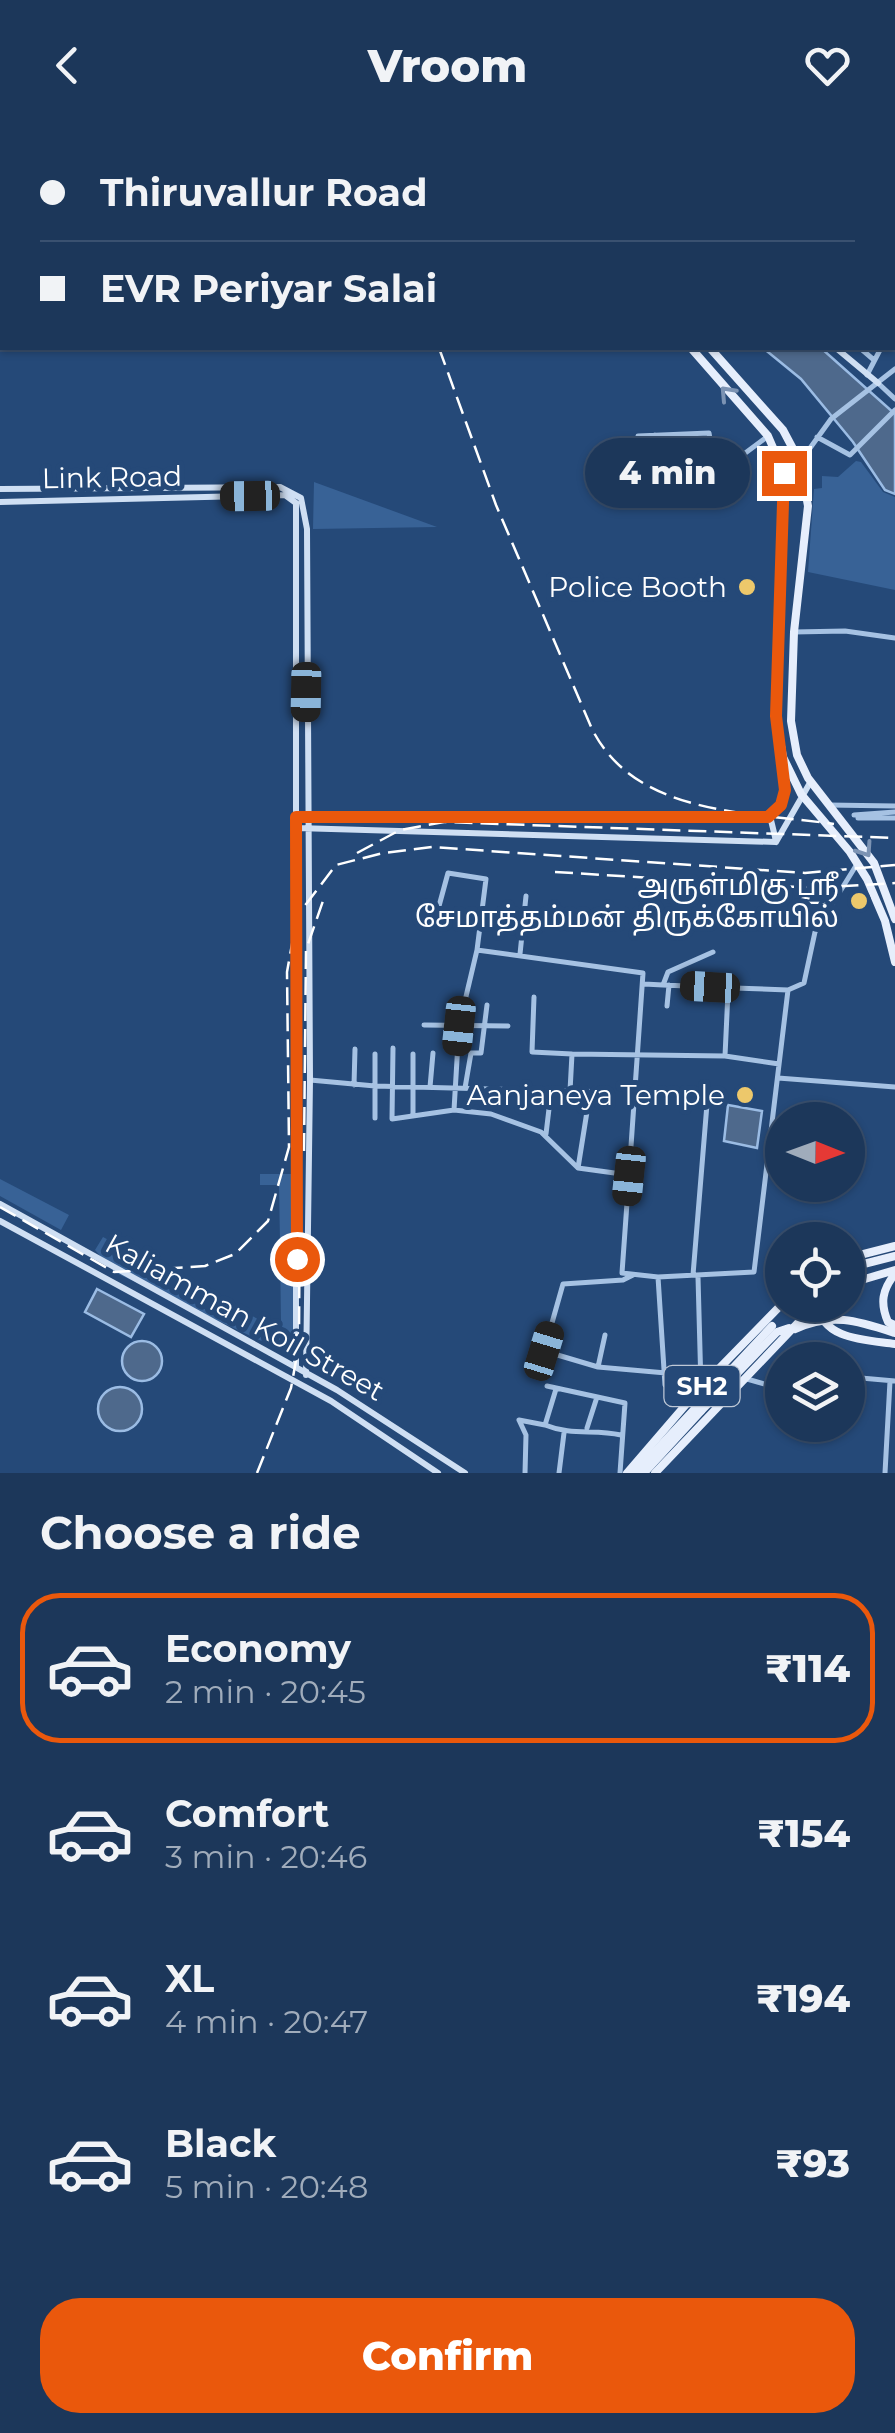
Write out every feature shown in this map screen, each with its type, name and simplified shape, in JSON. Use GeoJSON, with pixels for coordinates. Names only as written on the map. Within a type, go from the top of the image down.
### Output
{"type":"FeatureCollection","features":[{"type":"Feature","properties":{"kind":"main road"},"geometry":{"type":"LineString","coordinates":[[693,350],[768,436],[784,473],[776,716],[783,758],[800,794],[858,864],[885,921],[895,962]]}},
{"type":"Feature","properties":{"kind":"main road"},"geometry":{"type":"LineString","coordinates":[[712,350],[783,430],[800,462],[808,506],[794,632],[791,721],[797,755],[811,782],[874,863],[895,920]]}},
{"type":"Feature","properties":{"kind":"main road"},"geometry":{"type":"LineString","coordinates":[[784,519],[805,523]]}},
{"type":"Feature","properties":{"kind":"main road"},"geometry":{"type":"LineString","coordinates":[[865,1254],[895,1246]]}},
{"type":"Feature","properties":{"kind":"main road"},"geometry":{"type":"LineString","coordinates":[[865,1264],[895,1256]]}},
{"type":"Feature","properties":{"kind":"main road"},"geometry":{"type":"LineString","coordinates":[[865,1280],[894,1274]]}},
{"type":"Feature","properties":{"kind":"main road"},"geometry":{"type":"LineString","coordinates":[[894,1274],[882,1303],[888,1322],[895,1325]]}},
{"type":"Feature","properties":{"kind":"main road"},"geometry":{"type":"LineString","coordinates":[[635,1473],[772,1331],[845,1318],[895,1333]]}},
{"type":"Feature","properties":{"kind":"main road","name":"SH2"},"geometry":{"type":"LineString","coordinates":[[624,1473],[765,1322]]}},
{"type":"Feature","properties":{"kind":"main road"},"geometry":{"type":"LineString","coordinates":[[644,1473],[772,1331],[775,1322]]}},
{"type":"Feature","properties":{"kind":"main road","name":"SH2"},"geometry":{"type":"LineString","coordinates":[[659,1469],[799,1322]]}},
{"type":"Feature","properties":{"kind":"main road"},"geometry":{"type":"LineString","coordinates":[[824,1322],[832,1330],[895,1344]]}},
{"type":"Feature","properties":{"kind":"main road"},"geometry":{"type":"LineString","coordinates":[[646,1448],[659,1469]]}},
{"type":"Feature","properties":{"kind":"street"},"geometry":{"type":"LineString","coordinates":[[838,350],[895,399]]}},
{"type":"Feature","properties":{"kind":"street"},"geometry":{"type":"LineString","coordinates":[[862,350],[874,360]]}},
{"type":"Feature","properties":{"kind":"street"},"geometry":{"type":"LineString","coordinates":[[867,375],[881,350]]}},
{"type":"Feature","properties":{"kind":"street"},"geometry":{"type":"LineString","coordinates":[[784,473],[800,462],[831,419],[895,369]]}},
{"type":"Feature","properties":{"kind":"street"},"geometry":{"type":"LineString","coordinates":[[817,437],[848,455],[895,410]]}},
{"type":"Feature","properties":{"kind":"street"},"geometry":{"type":"LineString","coordinates":[[709,433],[711,464],[717,474],[713,504],[633,494],[638,437],[709,433]]}},
{"type":"Feature","properties":{"kind":"street"},"geometry":{"type":"LineString","coordinates":[[651,497],[654,435]]}},
{"type":"Feature","properties":{"kind":"street"},"geometry":{"type":"LineString","coordinates":[[717,474],[768,436]]}},
{"type":"Feature","properties":{"kind":"street"},"geometry":{"type":"LineString","coordinates":[[0,489],[280,487],[296,493],[307,529],[310,1080],[306,1374]]}},
{"type":"Feature","properties":{"kind":"street","name":"Link Road"},"geometry":{"type":"LineString","coordinates":[[0,502],[285,495],[295,500],[296,817]]}},
{"type":"Feature","properties":{"kind":"street"},"geometry":{"type":"LineString","coordinates":[[794,632],[845,631],[895,638]]}},
{"type":"Feature","properties":{"kind":"street"},"geometry":{"type":"LineString","coordinates":[[296,1368],[296,817],[770,816],[781,805],[785,790],[783,758]]}},
{"type":"Feature","properties":{"kind":"street"},"geometry":{"type":"LineString","coordinates":[[776,842],[800,794],[811,782]]}},
{"type":"Feature","properties":{"kind":"street"},"geometry":{"type":"LineString","coordinates":[[828,805],[895,812]]}},
{"type":"Feature","properties":{"kind":"street"},"geometry":{"type":"LineString","coordinates":[[793,806],[813,808]]}},
{"type":"Feature","properties":{"kind":"street"},"geometry":{"type":"LineString","coordinates":[[856,816],[895,812]]}},
{"type":"Feature","properties":{"kind":"street"},"geometry":{"type":"LineString","coordinates":[[770,816],[776,842]]}},
{"type":"Feature","properties":{"kind":"street"},"geometry":{"type":"LineString","coordinates":[[296,828],[776,842]]}},
{"type":"Feature","properties":{"kind":"street"},"geometry":{"type":"LineString","coordinates":[[725,1056],[730,989],[788,990],[804,983],[815,932],[858,864]]}},
{"type":"Feature","properties":{"kind":"street"},"geometry":{"type":"LineString","coordinates":[[440,906],[448,872],[486,879],[477,950],[459,1026],[454,1110]]}},
{"type":"Feature","properties":{"kind":"street"},"geometry":{"type":"LineString","coordinates":[[520,954],[526,896]]}},
{"type":"Feature","properties":{"kind":"street"},"geometry":{"type":"LineString","coordinates":[[477,950],[642,973],[622,1272],[634,1274],[658,1277],[754,1272],[788,990]]}},
{"type":"Feature","properties":{"kind":"street"},"geometry":{"type":"LineString","coordinates":[[668,1006],[668,972],[713,952]]}},
{"type":"Feature","properties":{"kind":"street"},"geometry":{"type":"LineString","coordinates":[[644,984],[710,987]]}},
{"type":"Feature","properties":{"kind":"street"},"geometry":{"type":"LineString","coordinates":[[534,997],[532,1052],[725,1056],[779,1064]]}},
{"type":"Feature","properties":{"kind":"street"},"geometry":{"type":"LineString","coordinates":[[465,1088],[470,1053],[481,1053],[487,1005]]}},
{"type":"Feature","properties":{"kind":"street"},"geometry":{"type":"LineString","coordinates":[[424,1025],[508,1026]]}},
{"type":"Feature","properties":{"kind":"street"},"geometry":{"type":"LineString","coordinates":[[393,1048],[392,1119],[454,1110],[491,1114],[546,1136],[578,1168],[629,1176]]}},
{"type":"Feature","properties":{"kind":"street"},"geometry":{"type":"LineString","coordinates":[[354,1085],[355,1049]]}},
{"type":"Feature","properties":{"kind":"street"},"geometry":{"type":"LineString","coordinates":[[430,1088],[433,1053]]}},
{"type":"Feature","properties":{"kind":"street"},"geometry":{"type":"LineString","coordinates":[[375,1054],[376,1118]]}},
{"type":"Feature","properties":{"kind":"street"},"geometry":{"type":"LineString","coordinates":[[413,1054],[413,1117]]}},
{"type":"Feature","properties":{"kind":"street"},"geometry":{"type":"LineString","coordinates":[[570,1092],[572,1054]]}},
{"type":"Feature","properties":{"kind":"street"},"geometry":{"type":"LineString","coordinates":[[778,1078],[895,1087]]}},
{"type":"Feature","properties":{"kind":"street"},"geometry":{"type":"LineString","coordinates":[[310,1080],[375,1086],[588,1091],[578,1168]]}},
{"type":"Feature","properties":{"kind":"street"},"geometry":{"type":"LineString","coordinates":[[546,1136],[550,1092]]}},
{"type":"Feature","properties":{"kind":"street"},"geometry":{"type":"LineString","coordinates":[[634,1099],[707,1104],[696,1276],[701,1387],[665,1385],[658,1277]]}},
{"type":"Feature","properties":{"kind":"street","name":"Kaliamman Koil Street"},"geometry":{"type":"LineString","coordinates":[[0,1204],[296,1368],[464,1473]]}},
{"type":"Feature","properties":{"kind":"street","name":"Kaliamman Koil Street"},"geometry":{"type":"LineString","coordinates":[[0,1221],[331,1401],[438,1473]]}},
{"type":"Feature","properties":{"kind":"street"},"geometry":{"type":"LineString","coordinates":[[634,1274],[623,1280],[563,1284],[544,1351],[598,1367],[666,1373]]}},
{"type":"Feature","properties":{"kind":"street"},"geometry":{"type":"LineString","coordinates":[[598,1367],[606,1335]]}},
{"type":"Feature","properties":{"kind":"street"},"geometry":{"type":"LineString","coordinates":[[743,1378],[765,1384]]}},
{"type":"Feature","properties":{"kind":"street"},"geometry":{"type":"LineString","coordinates":[[865,1378],[892,1381],[884,1473]]}},
{"type":"Feature","properties":{"kind":"street"},"geometry":{"type":"LineString","coordinates":[[547,1386],[624,1403],[624,1473]]}},
{"type":"Feature","properties":{"kind":"street"},"geometry":{"type":"LineString","coordinates":[[545,1425],[556,1388]]}},
{"type":"Feature","properties":{"kind":"street"},"geometry":{"type":"LineString","coordinates":[[587,1428],[596,1397]]}},
{"type":"Feature","properties":{"kind":"street"},"geometry":{"type":"LineString","coordinates":[[525,1473],[526,1435],[518,1420],[564,1433],[587,1428],[622,1434]]}},
{"type":"Feature","properties":{"kind":"street"},"geometry":{"type":"LineString","coordinates":[[559,1473],[564,1433]]}},
{"type":"Feature","properties":{"kind":"shaded area"},"geometry":{"type":"Polygon","coordinates":[[[765,350],[823,350],[895,414],[895,494],[885,490],[853,442],[801,379],[765,350]]]}},
{"type":"Feature","properties":{"kind":"shaded area"},"geometry":{"type":"Polygon","coordinates":[[[856,461],[861,462],[883,492],[895,497],[895,590],[808,572],[814,489],[822,488],[822,476],[838,477],[856,461]]]}},
{"type":"Feature","properties":{"kind":"shaded area"},"geometry":{"type":"Polygon","coordinates":[[[314,482],[437,527],[313,529],[314,482]]]}},
{"type":"Feature","properties":{"kind":"shaded area"},"geometry":{"type":"Polygon","coordinates":[[[728,1105],[762,1111],[757,1148],[724,1141],[728,1105]]]}},
{"type":"Feature","properties":{"kind":"shaded area"},"geometry":{"type":"Polygon","coordinates":[[[260,1174],[292,1174],[293,1242],[280,1242],[279,1185],[260,1185],[260,1174]]]}},
{"type":"Feature","properties":{"kind":"shaded area"},"geometry":{"type":"Polygon","coordinates":[[[0,1179],[69,1215],[61,1230],[0,1196],[0,1179]]]}},
{"type":"Feature","properties":{"kind":"shaded area"},"geometry":{"type":"Polygon","coordinates":[[[103,1237],[273,1327],[281,1323],[280,1250],[293,1250],[295,1351],[283,1351],[114,1272],[95,1250],[103,1237]]]}},
{"type":"Feature","properties":{"kind":"shaded area"},"geometry":{"type":"Polygon","coordinates":[[[97,1289],[144,1314],[131,1337],[85,1312],[97,1289]]]}},
{"type":"Feature","properties":{"kind":"shaded area"},"geometry":{"type":"Polygon","coordinates":[[[142,1341],[156,1347],[162,1361],[156,1375],[142,1381],[128,1375],[122,1361],[128,1347],[142,1341]]]}},
{"type":"Feature","properties":{"kind":"shaded area"},"geometry":{"type":"Polygon","coordinates":[[[120,1387],[135,1394],[142,1409],[135,1424],[120,1431],[105,1424],[98,1409],[105,1394],[120,1387]]]}},
{"type":"Feature","properties":{"kind":"railway"},"geometry":{"type":"LineString","coordinates":[[440,350],[496,505],[592,729],[612,758],[636,779],[698,805],[834,824]]}},
{"type":"Feature","properties":{"kind":"railway"},"geometry":{"type":"LineString","coordinates":[[357,853],[400,830],[444,822],[895,838]]}},
{"type":"Feature","properties":{"kind":"railway"},"geometry":{"type":"LineString","coordinates":[[0,1207],[114,1272],[205,1266],[235,1254],[268,1221],[289,1147],[287,972],[297,916],[336,865],[383,853],[432,847],[805,873],[895,865]]}},
{"type":"Feature","properties":{"kind":"railway"},"geometry":{"type":"LineString","coordinates":[[555,872],[813,888],[895,883]]}},
{"type":"Feature","properties":{"kind":"railway"},"geometry":{"type":"LineString","coordinates":[[304,1151],[306,950],[325,895]]}},
{"type":"Feature","properties":{"kind":"railway"},"geometry":{"type":"LineString","coordinates":[[257,1473],[291,1388],[299,1344],[300,1135]]}},
{"type":"Feature","properties":{"kind":"place","name":"Police Booth"},"geometry":{"type":"Point","coordinates":[747,587]}},
{"type":"Feature","properties":{"kind":"place","name":"அருள்மிகு ஸ்ரீ சேமாத்தம்மன் திருக்கோயில்"},"geometry":{"type":"Point","coordinates":[859,901]}},
{"type":"Feature","properties":{"kind":"place","name":"Aanjaneya Temple"},"geometry":{"type":"Point","coordinates":[745,1095]}},
{"type":"Feature","properties":{"kind":"route"},"geometry":{"type":"LineString","coordinates":[[297,1259],[296,817],[768,817],[781,805],[785,790],[776,716],[784,473]]}}]}
